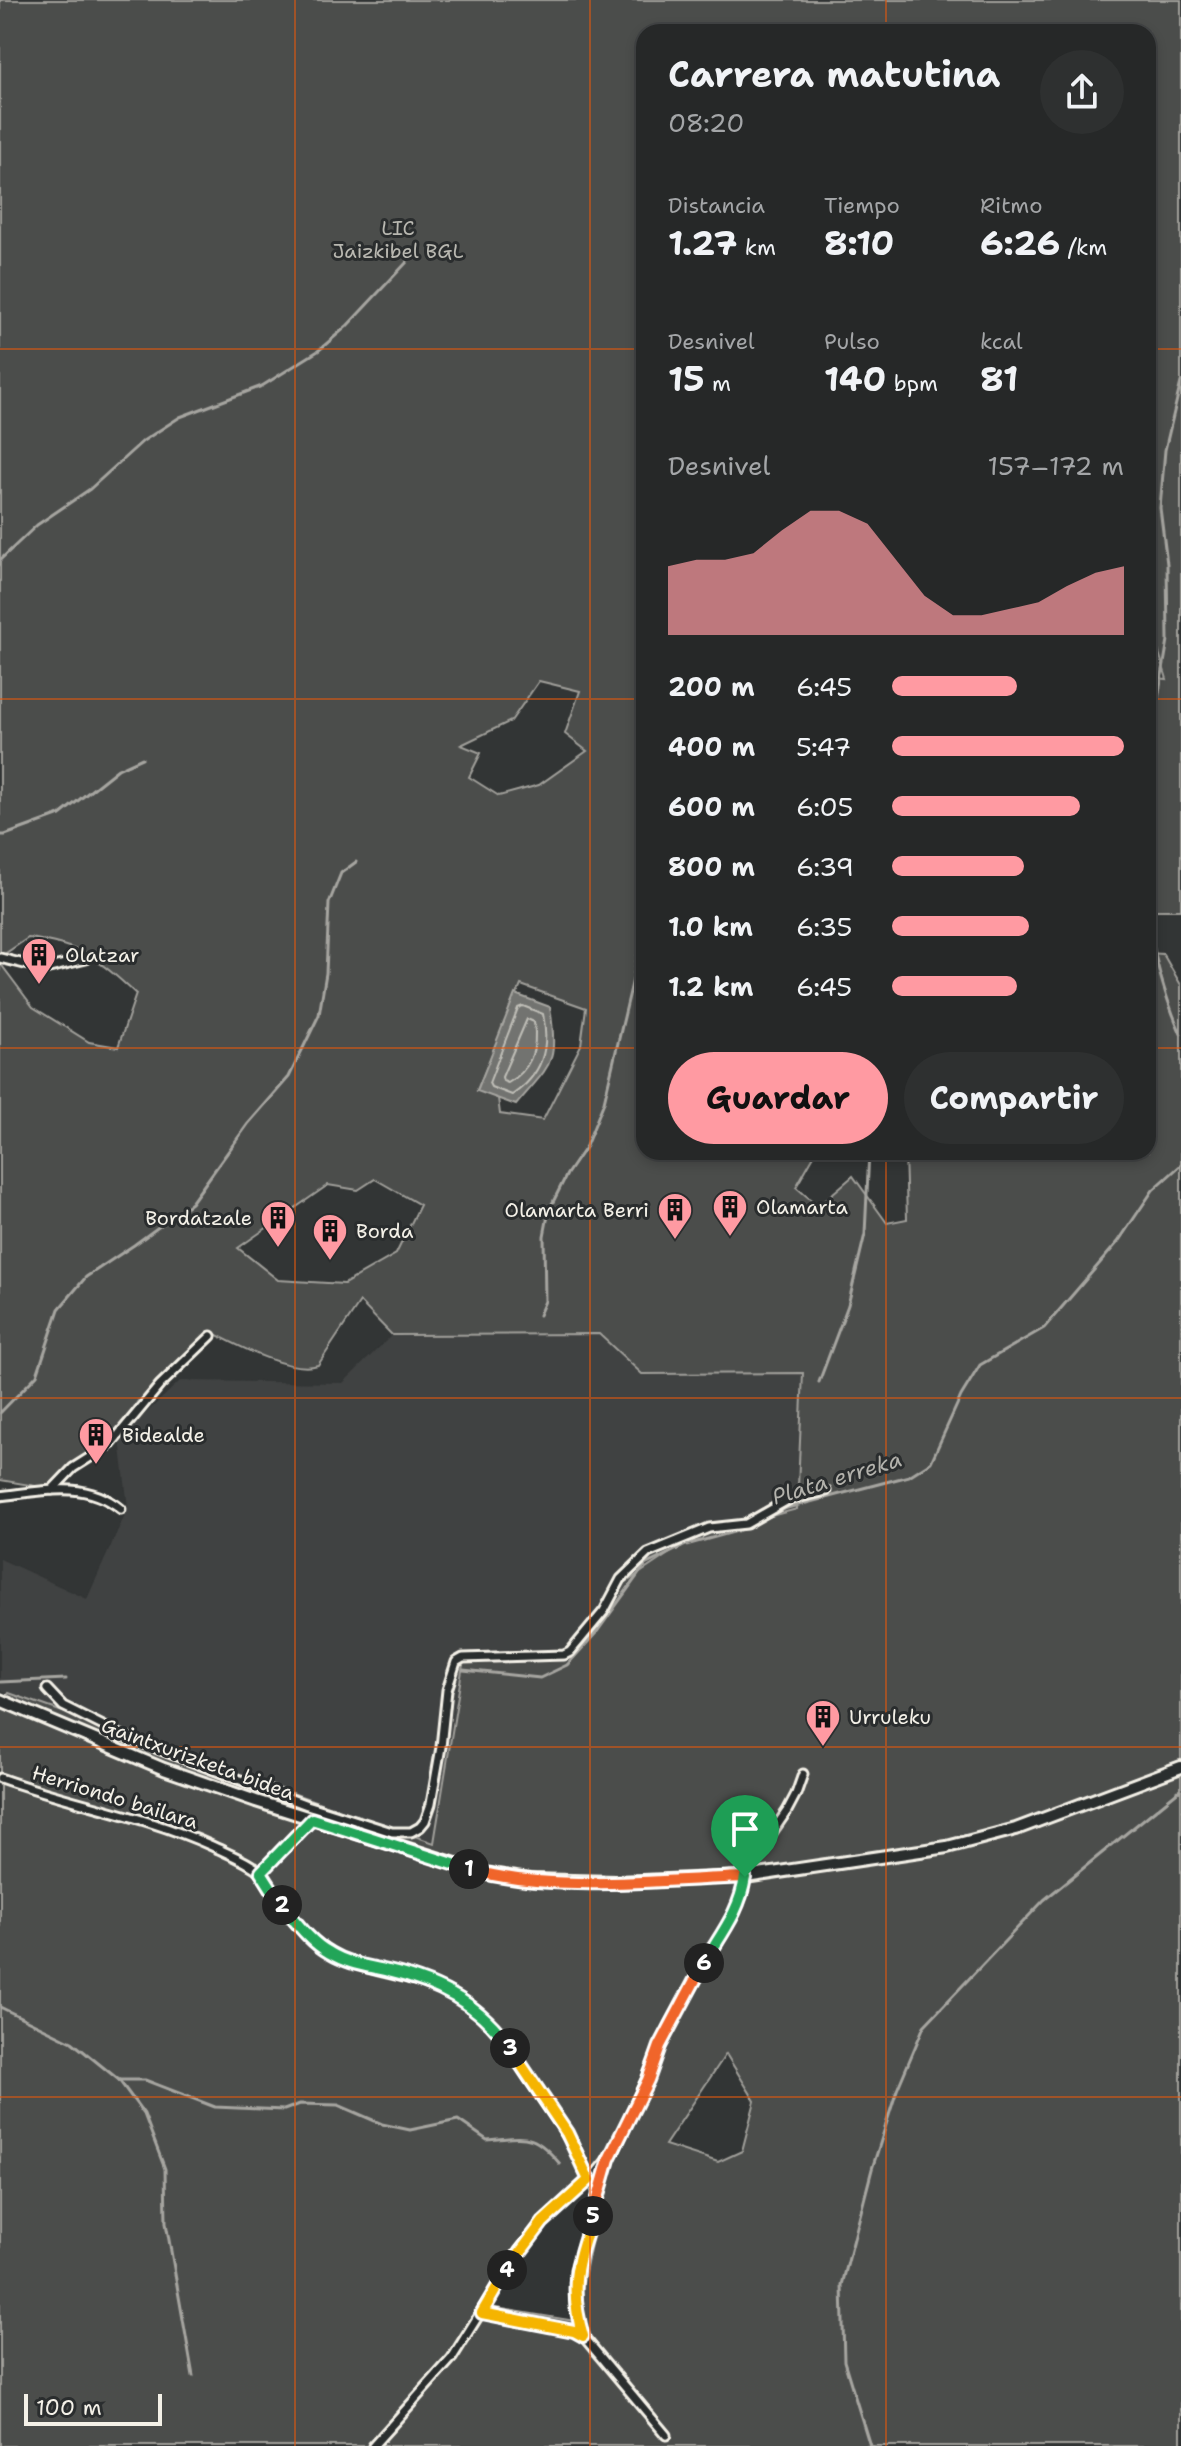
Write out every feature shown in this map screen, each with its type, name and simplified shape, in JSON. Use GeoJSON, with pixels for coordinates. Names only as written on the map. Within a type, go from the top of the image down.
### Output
{"type":"FeatureCollection","features":[{"type":"Feature","properties":{"kind":"main road","name":"Gaintxurizketa bidea"},"geometry":{"type":"LineString","coordinates":[[0,1700],[164,1769],[484,1873],[529,1880],[617,1882],[745,1877],[947,1847],[1016,1829],[1181,1767]]}},
{"type":"Feature","properties":{"kind":"street"},"geometry":{"type":"LineString","coordinates":[[0,958],[45,969],[86,959]]}},
{"type":"Feature","properties":{"kind":"street"},"geometry":{"type":"LineString","coordinates":[[52,1490],[73,1468],[111,1444],[160,1385],[211,1336]]}},
{"type":"Feature","properties":{"kind":"street"},"geometry":{"type":"LineString","coordinates":[[0,1496],[85,1490],[112,1501],[121,1509]]}},
{"type":"Feature","properties":{"kind":"street"},"geometry":{"type":"LineString","coordinates":[[47,1689],[63,1706],[123,1736],[307,1805],[392,1832],[411,1832],[425,1821],[431,1804],[447,1690],[456,1662],[463,1658],[564,1655],[570,1652],[604,1611],[621,1579],[648,1553],[709,1528],[746,1524],[788,1500],[826,1491]]}},
{"type":"Feature","properties":{"kind":"street"},"geometry":{"type":"LineString","coordinates":[[583,2336],[575,2308],[575,2270],[609,2159],[672,2022],[735,1912],[747,1869],[796,1794],[803,1774]]}},
{"type":"Feature","properties":{"kind":"street","name":"Herriondo bailara"},"geometry":{"type":"LineString","coordinates":[[0,1778],[158,1823],[240,1858],[261,1872],[299,1926],[331,1954],[428,1982],[460,1999],[490,2021],[567,2133],[589,2180]]}},
{"type":"Feature","properties":{"kind":"street"},"geometry":{"type":"LineString","coordinates":[[261,1872],[312,1819]]}},
{"type":"Feature","properties":{"kind":"street"},"geometry":{"type":"LineString","coordinates":[[373,2446],[436,2379],[482,2313],[519,2251],[543,2222],[609,2159]]}},
{"type":"Feature","properties":{"kind":"street"},"geometry":{"type":"LineString","coordinates":[[482,2313],[574,2331],[583,2336],[666,2435]]}},
{"type":"Feature","properties":{"kind":"shaded area"},"geometry":{"type":"Polygon","coordinates":[[[599,1334],[642,1374],[803,1372],[797,1509],[693,1537],[625,1583],[596,1634],[564,1656],[464,1658],[434,1844],[0,1690],[0,1559],[87,1599],[128,1508],[120,1438],[180,1381],[343,1383],[392,1335],[599,1334]]]}},
{"type":"Feature","properties":{"kind":"green space","name":"LIC Jaizkibel BGL"},"geometry":{"type":"Polygon","coordinates":[[[0,0],[1181,0],[1181,910],[1156,910],[1156,678],[1167,679],[1156,643],[1156,24],[636,24],[636,1160],[811,1160],[796,1187],[818,1206],[853,1176],[887,1223],[907,1219],[905,1160],[1156,1160],[1156,954],[1163,954],[1181,985],[1181,2446],[0,2446],[0,1706],[9,1693],[434,1843],[464,1658],[564,1656],[596,1633],[625,1583],[694,1537],[797,1509],[803,1373],[642,1374],[599,1334],[392,1335],[360,1302],[318,1365],[294,1366],[280,1362],[213,1333],[143,1401],[138,1401],[132,1415],[111,1440],[72,1466],[47,1488],[0,1480],[0,963],[33,1007],[89,1042],[118,1047],[136,994],[87,955],[62,945],[28,938],[0,957],[0,0]],[[539,681],[511,721],[461,745],[481,753],[469,777],[499,796],[539,785],[587,751],[565,734],[580,691],[539,681]],[[521,985],[477,1090],[498,1098],[500,1114],[543,1120],[581,1045],[586,1008],[521,985]],[[375,1179],[358,1190],[328,1185],[238,1248],[278,1280],[344,1284],[396,1254],[420,1205],[375,1179]],[[726,2054],[665,2145],[718,2162],[742,2151],[755,2101],[726,2054]],[[589,2186],[533,2233],[489,2307],[575,2321],[598,2210],[589,2186]]]}},
{"type":"Feature","properties":{"kind":"water"},"geometry":{"type":"Polygon","coordinates":[[[515,994],[550,1007],[553,1026],[550,1062],[516,1105],[477,1091],[515,994]]]}},
{"type":"Feature","properties":{"kind":"waterway"},"geometry":{"type":"LineString","coordinates":[[0,560],[37,525],[90,489],[143,441],[180,417],[262,386],[318,351],[347,326],[407,262]]}},
{"type":"Feature","properties":{"kind":"waterway"},"geometry":{"type":"LineString","coordinates":[[1156,710],[1168,640],[1167,564],[1160,508],[1165,450],[1181,382]]}},
{"type":"Feature","properties":{"kind":"waterway"},"geometry":{"type":"LineString","coordinates":[[0,835],[60,815],[118,769],[142,758]]}},
{"type":"Feature","properties":{"kind":"waterway"},"geometry":{"type":"LineString","coordinates":[[0,1413],[37,1375],[59,1309],[86,1277],[191,1203],[248,1124],[289,1077],[319,1015],[326,973],[329,903],[341,873],[356,862]]}},
{"type":"Feature","properties":{"kind":"waterway"},"geometry":{"type":"LineString","coordinates":[[1156,959],[1181,1034]]}},
{"type":"Feature","properties":{"kind":"waterway"},"geometry":{"type":"LineString","coordinates":[[539,1315],[545,1301],[544,1236],[549,1210],[567,1174],[586,1146],[604,1102],[636,962]]}},
{"type":"Feature","properties":{"kind":"waterway"},"geometry":{"type":"LineString","coordinates":[[819,1382],[848,1305],[865,1234],[869,1160]]}},
{"type":"Feature","properties":{"kind":"waterway","name":"Plata erreka"},"geometry":{"type":"LineString","coordinates":[[463,1670],[540,1678],[567,1665],[596,1633],[645,1565],[686,1545],[737,1531],[787,1508],[909,1476],[931,1462],[961,1396],[980,1365],[1044,1328],[1118,1242],[1153,1190],[1181,1165]]}},
{"type":"Feature","properties":{"kind":"waterway"},"geometry":{"type":"LineString","coordinates":[[0,1682],[66,1679]]}},
{"type":"Feature","properties":{"kind":"waterway"},"geometry":{"type":"LineString","coordinates":[[870,2446],[844,2361],[842,2285],[872,2169],[897,2090],[924,2026],[1044,1900],[1181,1789]]}},
{"type":"Feature","properties":{"kind":"waterway"},"geometry":{"type":"LineString","coordinates":[[0,2007],[72,2042],[119,2080],[144,2114],[165,2169],[166,2223],[193,2376]]}},
{"type":"Feature","properties":{"kind":"waterway"},"geometry":{"type":"LineString","coordinates":[[119,2080],[145,2080],[215,2107],[284,2110],[300,2104],[338,2105],[382,2124],[410,2130],[458,2120],[487,2140],[528,2138],[535,2141],[560,2164]]}},
{"type":"Feature","properties":{"kind":"place","name":"Olatzar"},"geometry":{"type":"Point","coordinates":[39,986]}},
{"type":"Feature","properties":{"kind":"place","name":"Olamarta"},"geometry":{"type":"Point","coordinates":[730,1238]}},
{"type":"Feature","properties":{"kind":"place","name":"Olamarta Berri"},"geometry":{"type":"Point","coordinates":[675,1241]}},
{"type":"Feature","properties":{"kind":"place","name":"Bordatzale"},"geometry":{"type":"Point","coordinates":[278,1249]}},
{"type":"Feature","properties":{"kind":"place","name":"Borda"},"geometry":{"type":"Point","coordinates":[330,1262]}},
{"type":"Feature","properties":{"kind":"place","name":"Bidealde"},"geometry":{"type":"Point","coordinates":[96,1466]}},
{"type":"Feature","properties":{"kind":"place","name":"Urruleku"},"geometry":{"type":"Point","coordinates":[823,1748]}},
{"type":"Feature","properties":{"kind":"route"},"geometry":{"type":"LineString","coordinates":[[312,1819],[428,1857],[504,1877],[617,1882],[745,1877],[742,1895],[728,1928],[672,2022],[648,2080],[609,2159],[575,2270],[575,2308],[583,2336],[574,2331],[482,2313],[519,2251],[543,2222],[589,2180],[577,2150],[490,2021],[460,1999],[428,1982],[331,1954],[299,1926],[261,1872],[312,1819]]}}]}
